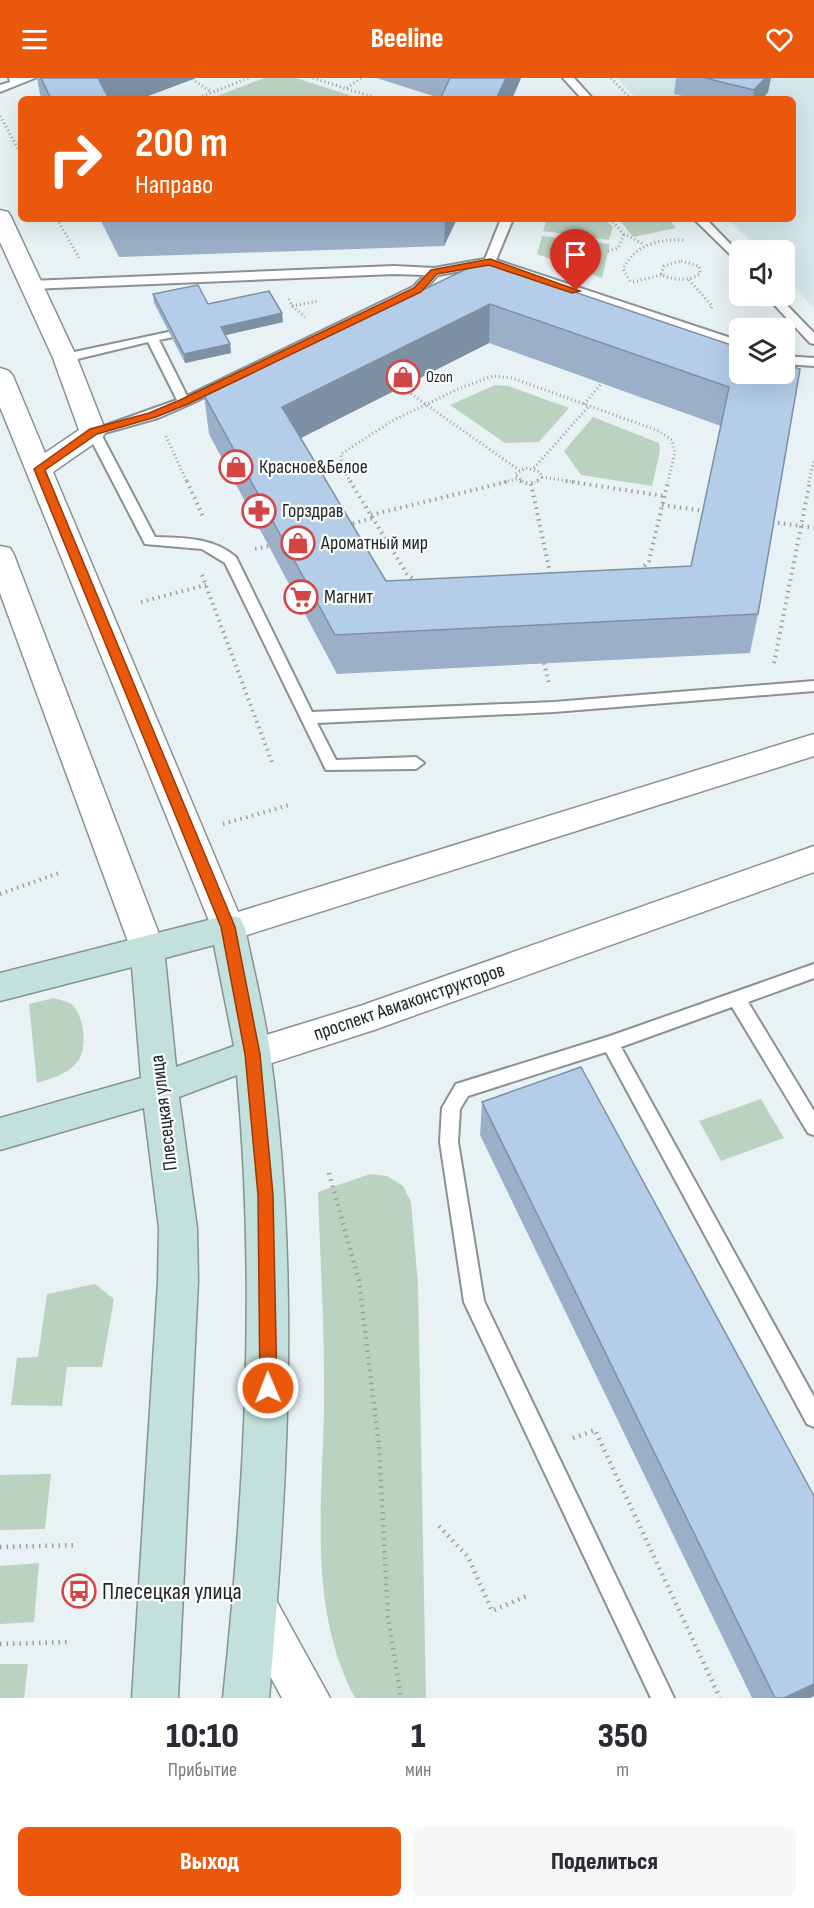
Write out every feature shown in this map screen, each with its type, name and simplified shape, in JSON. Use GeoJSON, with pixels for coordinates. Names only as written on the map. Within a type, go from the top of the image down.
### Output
{"type":"FeatureCollection","features":[{"type":"Feature","properties":{"kind":"street"},"geometry":{"type":"LineString","coordinates":[[0,217],[65,357],[93,432],[39,469]]}},
{"type":"Feature","properties":{"kind":"street"},"geometry":{"type":"LineString","coordinates":[[0,376],[228,927],[253,1054],[266,1195],[268,1388],[255,1607],[246,1698]]}},
{"type":"Feature","properties":{"kind":"street","name":"Плесецкая улица"},"geometry":{"type":"LineString","coordinates":[[0,555],[12,613],[147,947],[160,1088],[178,1228],[178,1281],[155,1698]]}},
{"type":"Feature","properties":{"kind":"street"},"geometry":{"type":"LineString","coordinates":[[0,987],[326,899],[814,745]]}},
{"type":"Feature","properties":{"kind":"street","name":"проспект Авиаконструкторов"},"geometry":{"type":"LineString","coordinates":[[0,1134],[160,1088],[253,1054],[362,1020],[814,859]]}},
{"type":"Feature","properties":{"kind":"street"},"geometry":{"type":"LineString","coordinates":[[255,1607],[307,1698]]}},
{"type":"Feature","properties":{"kind":"lane"},"geometry":{"type":"LineString","coordinates":[[0,89],[15,80],[30,78]]}},
{"type":"Feature","properties":{"kind":"lane"},"geometry":{"type":"LineString","coordinates":[[568,78],[585,96]]}},
{"type":"Feature","properties":{"kind":"lane"},"geometry":{"type":"LineString","coordinates":[[490,262],[506,222]]}},
{"type":"Feature","properties":{"kind":"lane"},"geometry":{"type":"LineString","coordinates":[[703,222],[729,249]]}},
{"type":"Feature","properties":{"kind":"lane"},"geometry":{"type":"LineString","coordinates":[[30,285],[394,270],[434,272],[490,262],[729,341]]}},
{"type":"Feature","properties":{"kind":"lane"},"geometry":{"type":"LineString","coordinates":[[416,763],[331,766],[231,560],[221,550],[208,544],[150,541],[93,432],[153,415],[184,402],[417,290],[434,272]]}},
{"type":"Feature","properties":{"kind":"lane"},"geometry":{"type":"LineString","coordinates":[[782,306],[814,340]]}},
{"type":"Feature","properties":{"kind":"lane"},"geometry":{"type":"LineString","coordinates":[[65,357],[169,334]]}},
{"type":"Feature","properties":{"kind":"lane"},"geometry":{"type":"LineString","coordinates":[[152,338],[184,402]]}},
{"type":"Feature","properties":{"kind":"lane"},"geometry":{"type":"LineString","coordinates":[[795,361],[814,362]]}},
{"type":"Feature","properties":{"kind":"lane"},"geometry":{"type":"LineString","coordinates":[[307,717],[554,706],[814,686]]}},
{"type":"Feature","properties":{"kind":"lane"},"geometry":{"type":"LineString","coordinates":[[663,1698],[474,1302],[449,1143],[451,1108],[462,1090],[610,1043],[814,971]]}},
{"type":"Feature","properties":{"kind":"lane"},"geometry":{"type":"LineString","coordinates":[[736,998],[814,1128]]}},
{"type":"Feature","properties":{"kind":"lane"},"geometry":{"type":"LineString","coordinates":[[610,1043],[814,1417]]}},
{"type":"Feature","properties":{"kind":"path"},"geometry":{"type":"LineString","coordinates":[[202,96],[249,78]]}},
{"type":"Feature","properties":{"kind":"path"},"geometry":{"type":"LineString","coordinates":[[314,78],[370,96]]}},
{"type":"Feature","properties":{"kind":"path"},"geometry":{"type":"LineString","coordinates":[[346,88],[361,78]]}},
{"type":"Feature","properties":{"kind":"path"},"geometry":{"type":"LineString","coordinates":[[611,78],[628,96]]}},
{"type":"Feature","properties":{"kind":"path"},"geometry":{"type":"LineString","coordinates":[[192,80],[212,92]]}},
{"type":"Feature","properties":{"kind":"path"},"geometry":{"type":"LineString","coordinates":[[0,116],[18,148]]}},
{"type":"Feature","properties":{"kind":"path"},"geometry":{"type":"LineString","coordinates":[[613,222],[624,234],[645,245],[673,239],[687,240]]}},
{"type":"Feature","properties":{"kind":"path"},"geometry":{"type":"LineString","coordinates":[[608,251],[618,248],[624,234]]}},
{"type":"Feature","properties":{"kind":"path"},"geometry":{"type":"LineString","coordinates":[[630,282],[661,275],[675,280],[689,280],[700,274],[699,266],[688,261],[674,260],[664,266],[661,275]]}},
{"type":"Feature","properties":{"kind":"path"},"geometry":{"type":"LineString","coordinates":[[287,276],[292,306],[327,333]]}},
{"type":"Feature","properties":{"kind":"path"},"geometry":{"type":"LineString","coordinates":[[689,280],[712,306],[708,315]]}},
{"type":"Feature","properties":{"kind":"path"},"geometry":{"type":"LineString","coordinates":[[493,376],[512,378],[659,431],[672,440],[675,452],[649,561],[638,573],[618,578],[440,587],[420,584],[407,574],[342,468],[342,454],[354,443],[426,405],[473,382],[493,376]]}},
{"type":"Feature","properties":{"kind":"path"},"geometry":{"type":"LineString","coordinates":[[584,404],[602,383]]}},
{"type":"Feature","properties":{"kind":"path"},"geometry":{"type":"LineString","coordinates":[[401,387],[519,470]]}},
{"type":"Feature","properties":{"kind":"path"},"geometry":{"type":"LineString","coordinates":[[517,479],[515,474],[519,470],[534,468],[589,406]]}},
{"type":"Feature","properties":{"kind":"path"},"geometry":{"type":"LineString","coordinates":[[162,425],[204,520],[213,524]]}},
{"type":"Feature","properties":{"kind":"path"},"geometry":{"type":"LineString","coordinates":[[767,666],[776,662],[814,459]]}},
{"type":"Feature","properties":{"kind":"path"},"geometry":{"type":"LineString","coordinates":[[534,468],[540,472],[542,477]]}},
{"type":"Feature","properties":{"kind":"path"},"geometry":{"type":"LineString","coordinates":[[531,484],[542,477],[664,496]]}},
{"type":"Feature","properties":{"kind":"path"},"geometry":{"type":"LineString","coordinates":[[343,526],[372,516],[517,479],[531,484]]}},
{"type":"Feature","properties":{"kind":"path"},"geometry":{"type":"LineString","coordinates":[[531,484],[552,582]]}},
{"type":"Feature","properties":{"kind":"path"},"geometry":{"type":"LineString","coordinates":[[662,505],[705,511]]}},
{"type":"Feature","properties":{"kind":"path"},"geometry":{"type":"LineString","coordinates":[[772,522],[814,528]]}},
{"type":"Feature","properties":{"kind":"path"},"geometry":{"type":"LineString","coordinates":[[252,550],[268,546]]}},
{"type":"Feature","properties":{"kind":"path"},"geometry":{"type":"LineString","coordinates":[[199,567],[273,765]]}},
{"type":"Feature","properties":{"kind":"path"},"geometry":{"type":"LineString","coordinates":[[530,583],[532,593]]}},
{"type":"Feature","properties":{"kind":"path"},"geometry":{"type":"LineString","coordinates":[[141,602],[206,585]]}},
{"type":"Feature","properties":{"kind":"path"},"geometry":{"type":"LineString","coordinates":[[538,685],[561,683]]}},
{"type":"Feature","properties":{"kind":"path"},"geometry":{"type":"LineString","coordinates":[[216,826],[289,805]]}},
{"type":"Feature","properties":{"kind":"path"},"geometry":{"type":"LineString","coordinates":[[0,894],[59,873]]}},
{"type":"Feature","properties":{"kind":"path"},"geometry":{"type":"LineString","coordinates":[[329,1173],[359,1281],[379,1446],[388,1617],[401,1698]]}},
{"type":"Feature","properties":{"kind":"path"},"geometry":{"type":"LineString","coordinates":[[568,1427],[578,1448]]}},
{"type":"Feature","properties":{"kind":"path"},"geometry":{"type":"LineString","coordinates":[[573,1437],[595,1430],[720,1698]]}},
{"type":"Feature","properties":{"kind":"path"},"geometry":{"type":"LineString","coordinates":[[439,1526],[468,1557],[492,1611],[529,1595]]}},
{"type":"Feature","properties":{"kind":"path"},"geometry":{"type":"LineString","coordinates":[[0,1547],[78,1545]]}},
{"type":"Feature","properties":{"kind":"path"},"geometry":{"type":"LineString","coordinates":[[0,1644],[69,1642]]}},
{"type":"Feature","properties":{"kind":"shaded area"},"geometry":{"type":"Polygon","coordinates":[[[617,78],[814,78],[814,308],[795,288],[795,240],[749,240],[731,222],[796,222],[796,96],[634,96],[617,78]]]}},
{"type":"Feature","properties":{"kind":"green space"},"geometry":{"type":"Polygon","coordinates":[[[264,78],[296,78],[352,96],[218,96],[264,78]]]}},
{"type":"Feature","properties":{"kind":"green space"},"geometry":{"type":"Polygon","coordinates":[[[546,222],[608,222],[613,227],[609,240],[543,231],[546,222]]]}},
{"type":"Feature","properties":{"kind":"green space"},"geometry":{"type":"Polygon","coordinates":[[[621,222],[671,222],[676,228],[633,237],[621,222]]]}},
{"type":"Feature","properties":{"kind":"green space"},"geometry":{"type":"Polygon","coordinates":[[[542,236],[610,244],[602,278],[537,254],[542,236]]]}},
{"type":"Feature","properties":{"kind":"green space"},"geometry":{"type":"Polygon","coordinates":[[[495,385],[508,386],[569,408],[539,442],[505,443],[450,405],[495,385]]]}},
{"type":"Feature","properties":{"kind":"green space"},"geometry":{"type":"Polygon","coordinates":[[[593,417],[659,443],[660,451],[652,486],[581,475],[564,451],[593,417]]]}},
{"type":"Feature","properties":{"kind":"green space"},"geometry":{"type":"Polygon","coordinates":[[[54,998],[69,1003],[79,1015],[83,1031],[83,1048],[78,1061],[69,1070],[37,1083],[29,1004],[54,998]]]}},
{"type":"Feature","properties":{"kind":"green space"},"geometry":{"type":"Polygon","coordinates":[[[761,1099],[784,1138],[721,1161],[699,1121],[761,1099]]]}},
{"type":"Feature","properties":{"kind":"green space"},"geometry":{"type":"Polygon","coordinates":[[[370,1174],[387,1176],[403,1186],[411,1202],[418,1285],[426,1698],[355,1698],[339,1661],[328,1622],[323,1582],[321,1501],[324,1356],[318,1192],[370,1174]]]}},
{"type":"Feature","properties":{"kind":"green space"},"geometry":{"type":"Polygon","coordinates":[[[95,1284],[114,1299],[102,1367],[67,1367],[62,1406],[11,1405],[17,1358],[38,1357],[47,1294],[95,1284]]]}},
{"type":"Feature","properties":{"kind":"green space"},"geometry":{"type":"Polygon","coordinates":[[[51,1474],[45,1529],[0,1530],[0,1475],[51,1474]]]}},
{"type":"Feature","properties":{"kind":"green space"},"geometry":{"type":"Polygon","coordinates":[[[39,1563],[34,1622],[0,1624],[0,1566],[39,1563]]]}},
{"type":"Feature","properties":{"kind":"green space"},"geometry":{"type":"Polygon","coordinates":[[[0,1664],[28,1664],[24,1698],[0,1698],[0,1664]]]}},
{"type":"Feature","properties":{"kind":"building"},"geometry":{"type":"Polygon","coordinates":[[[41,78],[98,78],[107,96],[50,96],[41,78]]]}},
{"type":"Feature","properties":{"kind":"building"},"geometry":{"type":"Polygon","coordinates":[[[450,78],[506,78],[497,96],[441,96],[450,78]]]}},
{"type":"Feature","properties":{"kind":"building"},"geometry":{"type":"Polygon","coordinates":[[[705,78],[765,78],[754,90],[705,78]]]}},
{"type":"Feature","properties":{"kind":"building"},"geometry":{"type":"Polygon","coordinates":[[[483,261],[729,344],[729,384],[795,384],[795,367],[800,369],[758,614],[335,635],[204,395],[483,261]],[[490,304],[282,407],[386,581],[691,566],[729,387],[490,304]]]}},
{"type":"Feature","properties":{"kind":"building"},"geometry":{"type":"Polygon","coordinates":[[[198,285],[208,304],[269,291],[282,313],[221,327],[230,344],[184,354],[153,294],[198,285]]]}},
{"type":"Feature","properties":{"kind":"building"},"geometry":{"type":"Polygon","coordinates":[[[581,1067],[814,1496],[814,1684],[784,1698],[775,1698],[482,1102],[581,1067]]]}},
{"type":"Feature","properties":{"kind":"place","name":"Ozon"},"geometry":{"type":"Point","coordinates":[403,377]}},
{"type":"Feature","properties":{"kind":"place","name":"Красное&Белое"},"geometry":{"type":"Point","coordinates":[236,467]}},
{"type":"Feature","properties":{"kind":"place","name":"Горздрав"},"geometry":{"type":"Point","coordinates":[259,511]}},
{"type":"Feature","properties":{"kind":"place","name":"Ароматный мир"},"geometry":{"type":"Point","coordinates":[298,543]}},
{"type":"Feature","properties":{"kind":"place","name":"Магнит"},"geometry":{"type":"Point","coordinates":[301,597]}},
{"type":"Feature","properties":{"kind":"place","name":"Плесецкая улица"},"geometry":{"type":"Point","coordinates":[79,1591]}},
{"type":"Feature","properties":{"kind":"route"},"geometry":{"type":"LineString","coordinates":[[268,1388],[266,1195],[253,1054],[228,927],[187,834],[39,469],[93,432],[153,415],[184,402],[417,290],[434,272],[490,262],[576,291]]}}]}
